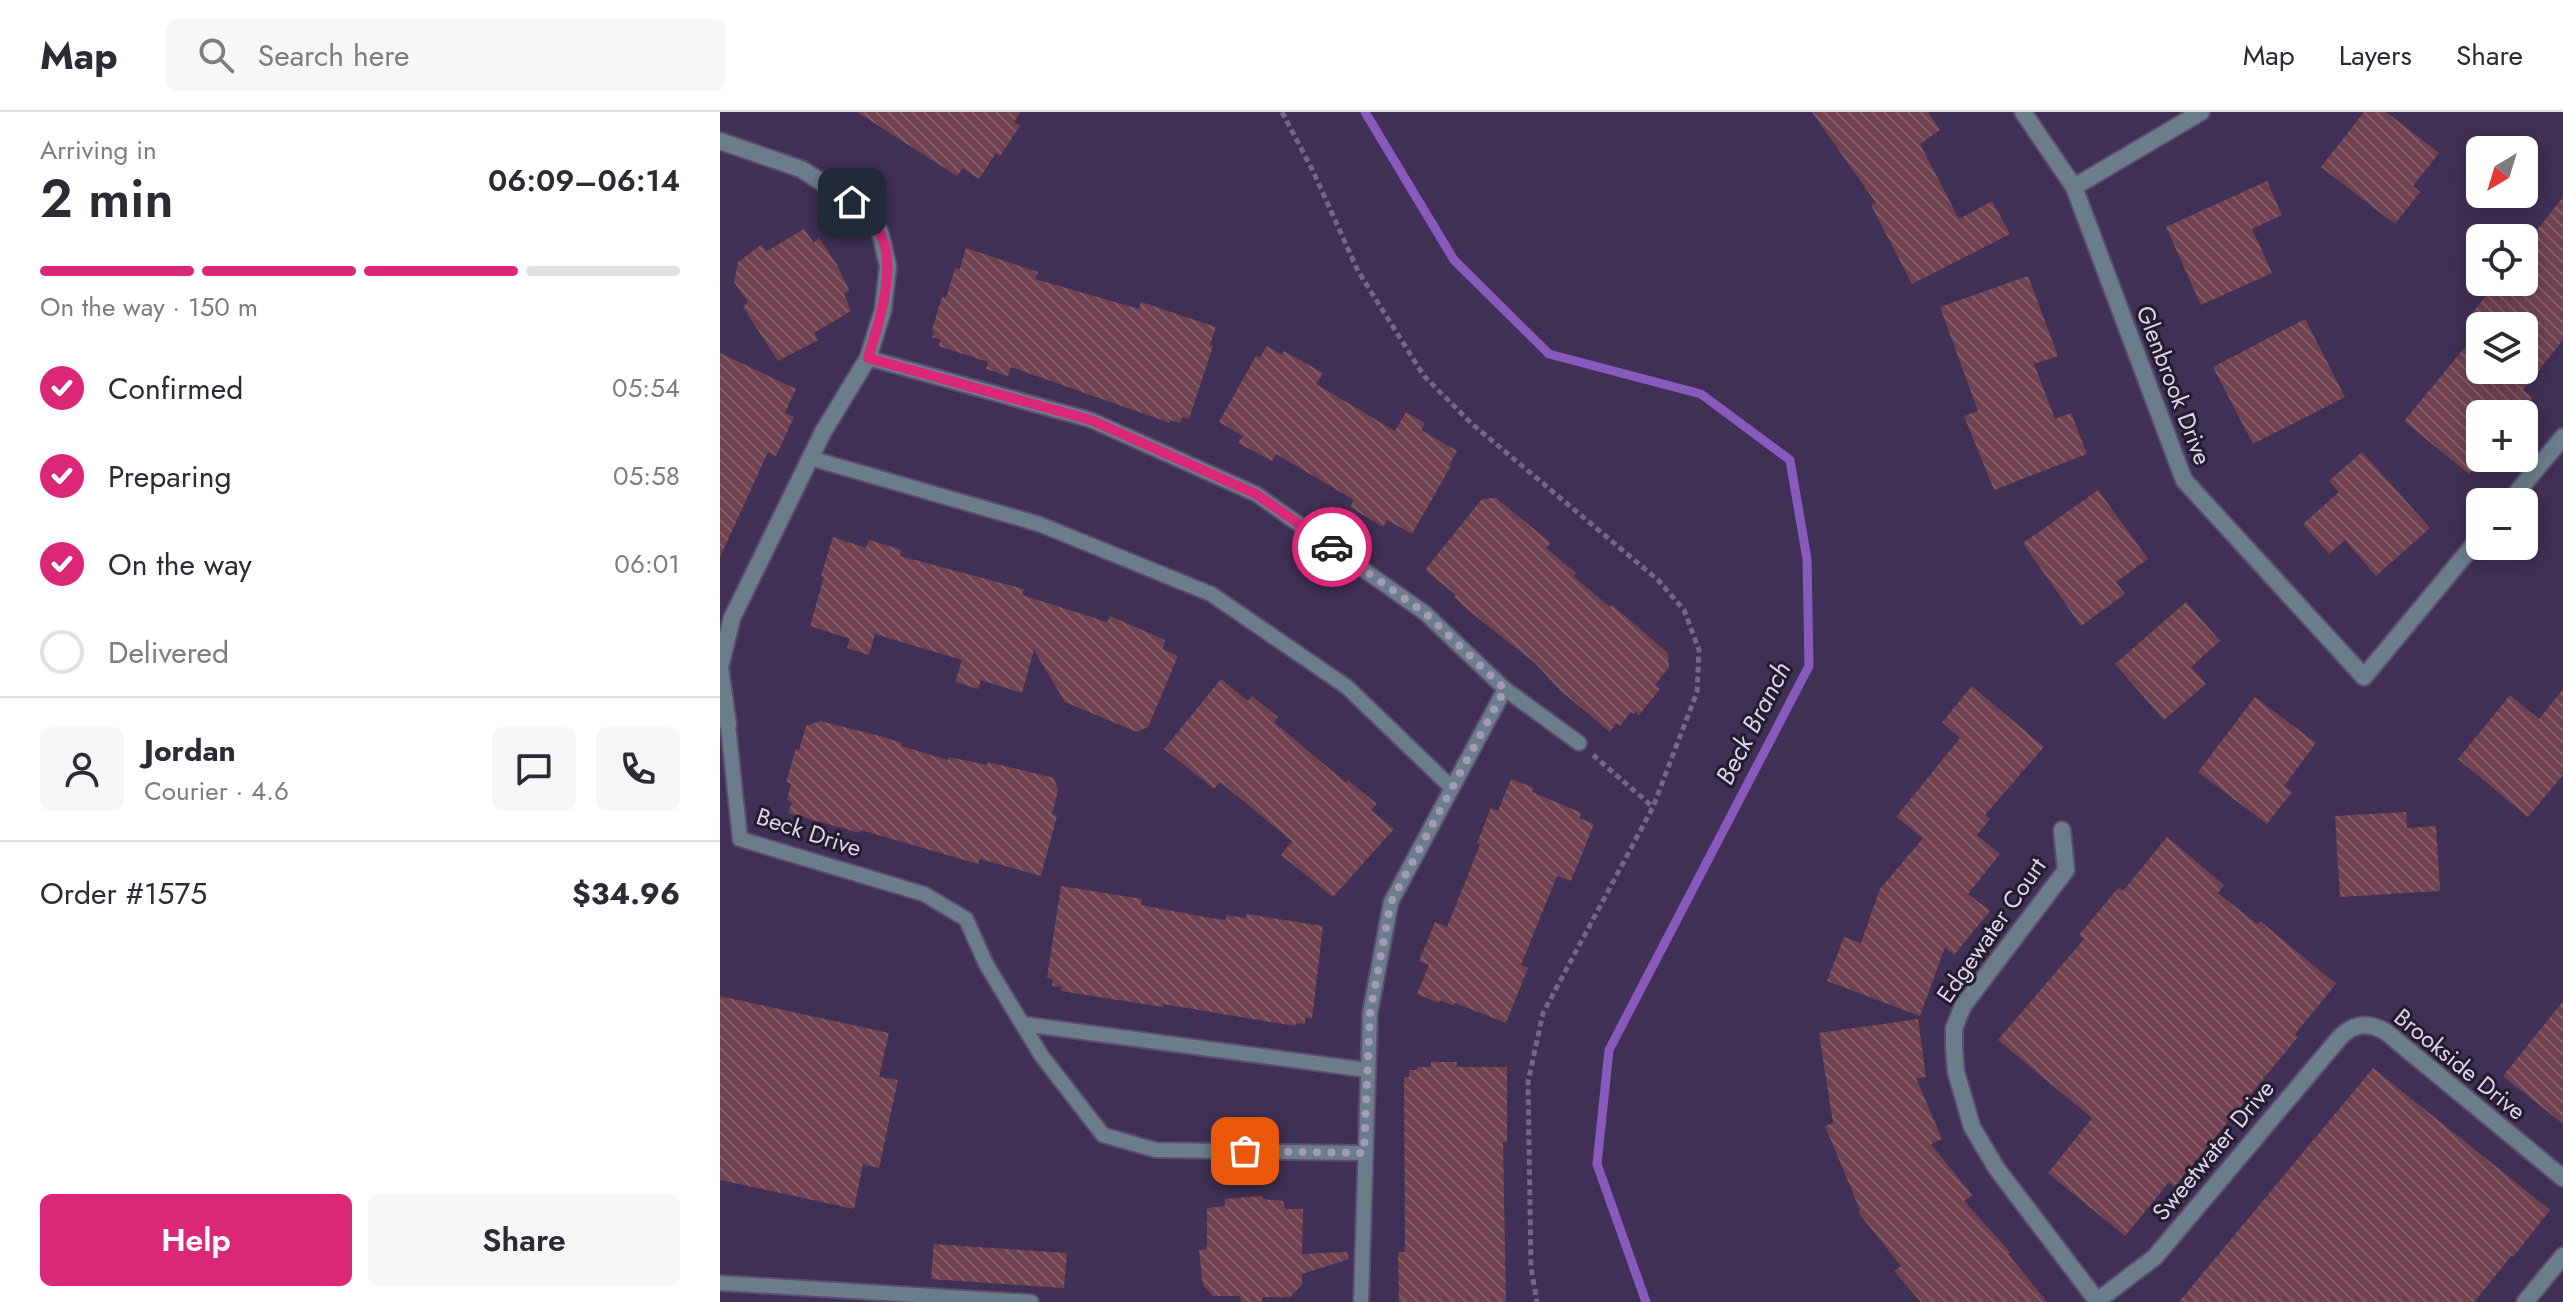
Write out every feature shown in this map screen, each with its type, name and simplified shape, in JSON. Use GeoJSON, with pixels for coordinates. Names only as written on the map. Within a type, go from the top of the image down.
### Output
{"type":"FeatureCollection","features":[{"type":"Feature","properties":{"kind":"street","name":"Glenbrook Drive"},"geometry":{"type":"LineString","coordinates":[[2023,112],[2074,187],[2184,480],[2364,677],[2466,554]]}},
{"type":"Feature","properties":{"kind":"street"},"geometry":{"type":"LineString","coordinates":[[2074,187],[2201,112]]}},
{"type":"Feature","properties":{"kind":"street","name":"Beck Drive"},"geometry":{"type":"LineString","coordinates":[[720,141],[801,169],[852,202],[880,232],[888,266],[883,310],[868,358],[823,432],[732,618],[720,667],[728,725]]}},
{"type":"Feature","properties":{"kind":"street"},"geometry":{"type":"LineString","coordinates":[[2521,488],[2563,437]]}},
{"type":"Feature","properties":{"kind":"street","name":"Edgewater Court"},"geometry":{"type":"LineString","coordinates":[[2062,830],[2066,870],[1963,1006],[1954,1028],[1954,1046],[1956,1072],[1972,1127],[1997,1169],[2098,1302]]}},
{"type":"Feature","properties":{"kind":"street","name":"Sweetwater Drive"},"geometry":{"type":"LineString","coordinates":[[2098,1302],[2155,1257],[2341,1036],[2361,1025]]}},
{"type":"Feature","properties":{"kind":"street","name":"Brookside Drive"},"geometry":{"type":"LineString","coordinates":[[2361,1025],[2373,1025],[2386,1032],[2563,1178]]}},
{"type":"Feature","properties":{"kind":"street"},"geometry":{"type":"LineString","coordinates":[[2525,1302],[2563,1256]]}},
{"type":"Feature","properties":{"kind":"lane"},"geometry":{"type":"LineString","coordinates":[[868,358],[1091,420],[1256,494],[1425,613],[1505,689],[1579,743]]}},
{"type":"Feature","properties":{"kind":"lane"},"geometry":{"type":"LineString","coordinates":[[810,458],[1039,524],[1211,594],[1347,687],[1452,788]]}},
{"type":"Feature","properties":{"kind":"lane"},"geometry":{"type":"LineString","coordinates":[[1361,1302],[1370,1013],[1391,902],[1505,689]]}},
{"type":"Feature","properties":{"kind":"lane","name":"Beck Drive"},"geometry":{"type":"LineString","coordinates":[[728,725],[740,839],[924,894],[966,919],[986,964],[1041,1055],[1103,1135],[1156,1150],[1364,1153]]}},
{"type":"Feature","properties":{"kind":"lane"},"geometry":{"type":"LineString","coordinates":[[1023,1024],[1367,1070]]}},
{"type":"Feature","properties":{"kind":"lane"},"geometry":{"type":"LineString","coordinates":[[720,1283],[1031,1302]]}},
{"type":"Feature","properties":{"kind":"path"},"geometry":{"type":"LineString","coordinates":[[1579,743],[1653,807]]}},
{"type":"Feature","properties":{"kind":"building"},"geometry":{"type":"Polygon","coordinates":[[[857,112],[1020,112],[1014,122],[1020,126],[1000,156],[996,153],[979,179],[963,168],[957,176],[857,112]]]}},
{"type":"Feature","properties":{"kind":"building"},"geometry":{"type":"Polygon","coordinates":[[[1812,112],[1928,112],[1940,130],[1920,144],[1959,219],[1992,201],[2010,234],[1912,284],[1871,205],[1876,203],[1812,112]]]}},
{"type":"Feature","properties":{"kind":"building"},"geometry":{"type":"Polygon","coordinates":[[[2364,112],[2386,112],[2439,153],[2413,186],[2420,192],[2395,224],[2321,167],[2364,112]]]}},
{"type":"Feature","properties":{"kind":"building"},"geometry":{"type":"Polygon","coordinates":[[[2267,181],[2282,215],[2252,229],[2272,273],[2201,305],[2166,227],[2267,181]]]}},
{"type":"Feature","properties":{"kind":"building"},"geometry":{"type":"Polygon","coordinates":[[[2563,197],[2563,340],[2538,371],[2538,312],[2473,312],[2486,296],[2538,296],[2538,229],[2563,197]]]}},
{"type":"Feature","properties":{"kind":"building"},"geometry":{"type":"Polygon","coordinates":[[[804,229],[814,243],[819,238],[836,263],[849,290],[844,294],[851,311],[814,333],[818,340],[778,361],[743,307],[748,302],[734,282],[738,262],[761,245],[767,251],[804,229]]]}},
{"type":"Feature","properties":{"kind":"building"},"geometry":{"type":"Polygon","coordinates":[[[966,248],[1038,272],[1035,279],[1139,309],[1141,302],[1216,327],[1210,345],[1213,346],[1189,419],[1182,417],[1180,423],[1170,420],[1170,423],[1011,367],[1008,376],[986,369],[988,362],[938,346],[941,340],[932,337],[935,331],[932,330],[942,297],[946,298],[955,268],[960,269],[966,248]]]}},
{"type":"Feature","properties":{"kind":"building"},"geometry":{"type":"Polygon","coordinates":[[[2028,276],[2058,356],[2034,364],[2055,419],[2071,413],[2087,454],[1994,490],[1964,416],[1978,411],[1940,307],[2028,276]]]}},
{"type":"Feature","properties":{"kind":"building"},"geometry":{"type":"Polygon","coordinates":[[[2305,319],[2345,397],[2253,444],[2213,367],[2305,319]]]}},
{"type":"Feature","properties":{"kind":"building"},"geometry":{"type":"Polygon","coordinates":[[[1267,346],[1282,355],[1284,351],[1323,373],[1316,384],[1395,431],[1406,412],[1425,423],[1421,430],[1457,451],[1412,534],[1387,520],[1383,527],[1350,507],[1354,500],[1276,454],[1272,461],[1238,443],[1243,436],[1219,422],[1256,356],[1260,357],[1267,346]]]}},
{"type":"Feature","properties":{"kind":"building"},"geometry":{"type":"Polygon","coordinates":[[[2466,346],[2466,384],[2528,384],[2523,390],[2532,398],[2466,400],[2466,472],[2404,421],[2466,346]]]}},
{"type":"Feature","properties":{"kind":"building"},"geometry":{"type":"Polygon","coordinates":[[[720,353],[796,389],[785,413],[794,417],[776,456],[768,452],[720,557],[720,353]]]}},
{"type":"Feature","properties":{"kind":"building"},"geometry":{"type":"Polygon","coordinates":[[[2362,452],[2430,528],[2376,576],[2345,540],[2329,554],[2303,524],[2339,492],[2329,481],[2362,452]]]}},
{"type":"Feature","properties":{"kind":"building"},"geometry":{"type":"Polygon","coordinates":[[[2098,490],[2148,559],[2116,582],[2125,594],[2081,626],[2023,543],[2098,490]]]}},
{"type":"Feature","properties":{"kind":"building"},"geometry":{"type":"Polygon","coordinates":[[[1496,498],[1551,543],[1546,548],[1576,573],[1573,576],[1668,653],[1669,667],[1655,685],[1660,689],[1639,715],[1631,712],[1620,726],[1616,723],[1610,732],[1561,691],[1535,663],[1468,610],[1454,597],[1456,595],[1425,570],[1482,499],[1496,498]]]}},
{"type":"Feature","properties":{"kind":"building"},"geometry":{"type":"Polygon","coordinates":[[[833,537],[866,548],[869,540],[902,550],[900,556],[1024,589],[1022,595],[1107,622],[1110,616],[1165,640],[1163,649],[1178,656],[1148,727],[1137,732],[1065,702],[1034,650],[1022,693],[981,680],[978,689],[955,682],[962,660],[875,634],[869,655],[847,648],[850,639],[810,626],[833,537]]]}},
{"type":"Feature","properties":{"kind":"building"},"geometry":{"type":"Polygon","coordinates":[[[2186,602],[2220,641],[2191,667],[2206,684],[2164,720],[2115,664],[2186,602]]]}},
{"type":"Feature","properties":{"kind":"building"},"geometry":{"type":"Polygon","coordinates":[[[1221,679],[1248,701],[1252,696],[1278,717],[1274,722],[1346,783],[1348,780],[1377,804],[1371,810],[1394,829],[1333,897],[1281,855],[1292,841],[1220,782],[1214,789],[1164,749],[1221,679]]]}},
{"type":"Feature","properties":{"kind":"building"},"geometry":{"type":"Polygon","coordinates":[[[1972,686],[2044,747],[1985,815],[1990,819],[1977,835],[2000,854],[1968,894],[1990,911],[1954,955],[1945,947],[1920,1016],[1827,981],[1844,937],[1861,943],[1880,889],[1923,838],[1896,817],[1960,738],[1942,722],[1972,686]]]}},
{"type":"Feature","properties":{"kind":"building"},"geometry":{"type":"Polygon","coordinates":[[[2563,689],[2563,775],[2528,817],[2458,759],[2510,695],[2539,719],[2563,689]]]}},
{"type":"Feature","properties":{"kind":"building"},"geometry":{"type":"Polygon","coordinates":[[[2255,697],[2316,743],[2284,786],[2292,792],[2267,824],[2198,772],[2255,697]]]}},
{"type":"Feature","properties":{"kind":"building"},"geometry":{"type":"Polygon","coordinates":[[[820,721],[880,736],[902,743],[901,746],[948,760],[949,757],[987,765],[988,762],[1054,778],[1058,791],[1052,814],[1057,816],[1041,876],[980,859],[978,864],[861,830],[860,833],[788,813],[792,802],[787,800],[791,784],[786,782],[796,749],[799,750],[806,726],[820,721]]]}},
{"type":"Feature","properties":{"kind":"building"},"geometry":{"type":"Polygon","coordinates":[[[1511,779],[1534,788],[1532,792],[1582,813],[1579,818],[1594,824],[1571,881],[1557,876],[1521,965],[1528,968],[1506,1023],[1455,1003],[1454,1006],[1440,1000],[1439,1003],[1417,994],[1429,965],[1419,961],[1435,922],[1447,927],[1480,845],[1477,843],[1491,808],[1498,811],[1511,779]]]}},
{"type":"Feature","properties":{"kind":"building"},"geometry":{"type":"Polygon","coordinates":[[[2406,812],[2407,828],[2436,826],[2440,891],[2340,897],[2335,816],[2406,812]]]}},
{"type":"Feature","properties":{"kind":"building"},"geometry":{"type":"Polygon","coordinates":[[[2167,837],[2224,885],[2218,893],[2257,924],[2260,921],[2336,984],[2295,1034],[2298,1037],[2174,1187],[2169,1182],[2125,1236],[2048,1173],[2092,1118],[1998,1040],[2084,939],[2079,935],[2118,888],[2123,891],[2167,837]]]}},
{"type":"Feature","properties":{"kind":"building"},"geometry":{"type":"Polygon","coordinates":[[[1061,886],[1142,899],[1141,905],[1210,918],[1226,920],[1226,915],[1246,918],[1247,914],[1323,926],[1312,1019],[1305,1017],[1305,1024],[1296,1023],[1295,1026],[1061,991],[1062,987],[1052,986],[1053,979],[1047,978],[1061,886]]]}},
{"type":"Feature","properties":{"kind":"building"},"geometry":{"type":"Polygon","coordinates":[[[720,996],[889,1033],[879,1077],[898,1080],[879,1168],[863,1164],[854,1209],[720,1180],[720,996]]]}},
{"type":"Feature","properties":{"kind":"building"},"geometry":{"type":"Polygon","coordinates":[[[2563,1001],[2563,1124],[2503,1076],[2563,1001]]]}},
{"type":"Feature","properties":{"kind":"building"},"geometry":{"type":"Polygon","coordinates":[[[1918,1019],[1926,1077],[1916,1078],[1942,1139],[1931,1144],[1972,1195],[1964,1201],[2010,1252],[2008,1254],[2047,1302],[1921,1302],[1894,1271],[1901,1266],[1858,1212],[1860,1210],[1825,1126],[1833,1123],[1819,1033],[1918,1019]]]}},
{"type":"Feature","properties":{"kind":"building"},"geometry":{"type":"Polygon","coordinates":[[[1431,1062],[1457,1062],[1456,1067],[1507,1067],[1507,1142],[1503,1142],[1506,1302],[1399,1302],[1398,1252],[1405,1252],[1404,1077],[1409,1077],[1409,1070],[1417,1070],[1417,1067],[1431,1067],[1431,1062]]]}},
{"type":"Feature","properties":{"kind":"building"},"geometry":{"type":"Polygon","coordinates":[[[2373,1068],[2550,1210],[2513,1257],[2474,1302],[2179,1302],[2373,1068]]]}},
{"type":"Feature","properties":{"kind":"building"},"geometry":{"type":"Polygon","coordinates":[[[1263,1196],[1263,1199],[1283,1201],[1285,1209],[1303,1209],[1302,1254],[1347,1252],[1349,1259],[1302,1274],[1302,1285],[1290,1297],[1263,1297],[1261,1302],[1241,1302],[1240,1296],[1213,1296],[1203,1285],[1199,1250],[1207,1249],[1207,1208],[1225,1206],[1225,1199],[1263,1196]]]}},
{"type":"Feature","properties":{"kind":"building"},"geometry":{"type":"Polygon","coordinates":[[[934,1244],[1067,1253],[1064,1288],[931,1279],[934,1244]]]}},
{"type":"Feature","properties":{"kind":"waterway","name":"Beck Branch"},"geometry":{"type":"LineString","coordinates":[[1365,112],[1454,260],[1549,354],[1701,394],[1790,460],[1807,559],[1809,666],[1609,1050],[1597,1164],[1646,1302]]}},
{"type":"Feature","properties":{"kind":"way so far"},"geometry":{"type":"LineString","coordinates":[[1245,1151],[1364,1153],[1370,1013],[1391,902],[1505,689],[1425,613],[1332,547]]}},
{"type":"Feature","properties":{"kind":"route"},"geometry":{"type":"LineString","coordinates":[[852,202],[880,232],[888,266],[883,310],[868,358],[1091,420],[1256,494],[1332,547]]}}]}
